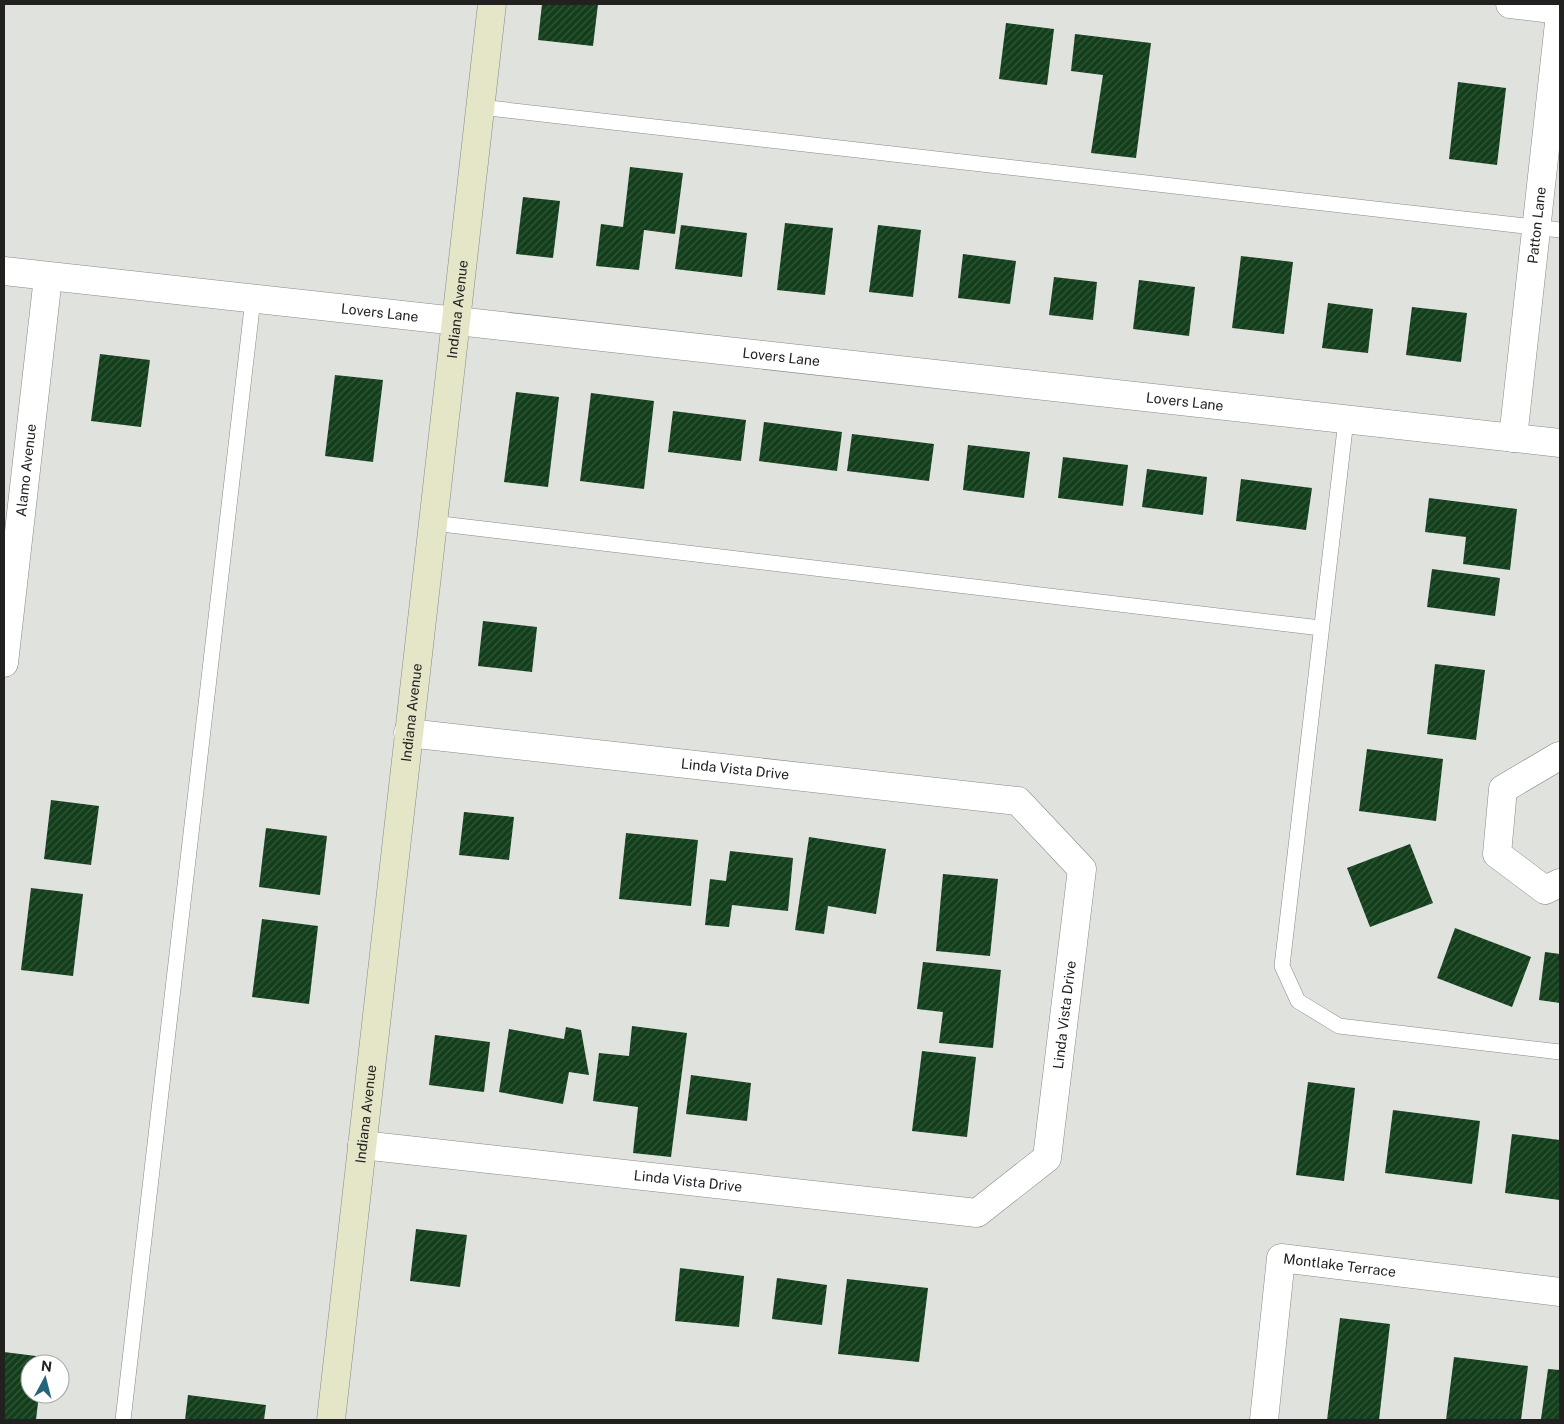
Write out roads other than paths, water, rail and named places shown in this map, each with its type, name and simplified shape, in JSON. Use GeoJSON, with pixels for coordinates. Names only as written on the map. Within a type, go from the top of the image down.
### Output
{"type":"FeatureCollection","features":[{"type":"Feature","properties":{"kind":"street","name":"Indiana Avenue"},"geometry":{"type":"LineString","coordinates":[[331,1420],[492,4]]}},
{"type":"Feature","properties":{"kind":"street"},"geometry":{"type":"LineString","coordinates":[[1510,4],[1560,10]]}},
{"type":"Feature","properties":{"kind":"street","name":"Patton Lane"},"geometry":{"type":"LineString","coordinates":[[1513,438],[1548,229],[1560,14]]}},
{"type":"Feature","properties":{"kind":"street","name":"Lovers Lane"},"geometry":{"type":"LineString","coordinates":[[4,272],[1560,443]]}},
{"type":"Feature","properties":{"kind":"street","name":"Alamo Avenue"},"geometry":{"type":"LineString","coordinates":[[4,663],[48,277]]}},
{"type":"Feature","properties":{"kind":"street","name":"Linda Vista Drive"},"geometry":{"type":"LineString","coordinates":[[362,1144],[977,1213],[1047,1158],[1082,869],[1018,800],[408,734]]}},
{"type":"Feature","properties":{"kind":"street"},"geometry":{"type":"LineString","coordinates":[[1560,752],[1503,789],[1497,854],[1545,890],[1560,883]]}},
{"type":"Feature","properties":{"kind":"street","name":"Montlake Terrace"},"geometry":{"type":"LineString","coordinates":[[1264,1420],[1282,1258],[1560,1292]]}},
{"type":"Feature","properties":{"kind":"lane"},"geometry":{"type":"LineString","coordinates":[[480,106],[1548,229]]}},
{"type":"Feature","properties":{"kind":"lane"},"geometry":{"type":"LineString","coordinates":[[123,1420],[253,299]]}},
{"type":"Feature","properties":{"kind":"lane"},"geometry":{"type":"LineString","coordinates":[[1346,420],[1282,966],[1298,1001],[1339,1026],[1560,1052]]}},
{"type":"Feature","properties":{"kind":"lane"},"geometry":{"type":"LineString","coordinates":[[433,523],[1321,628]]}}]}
